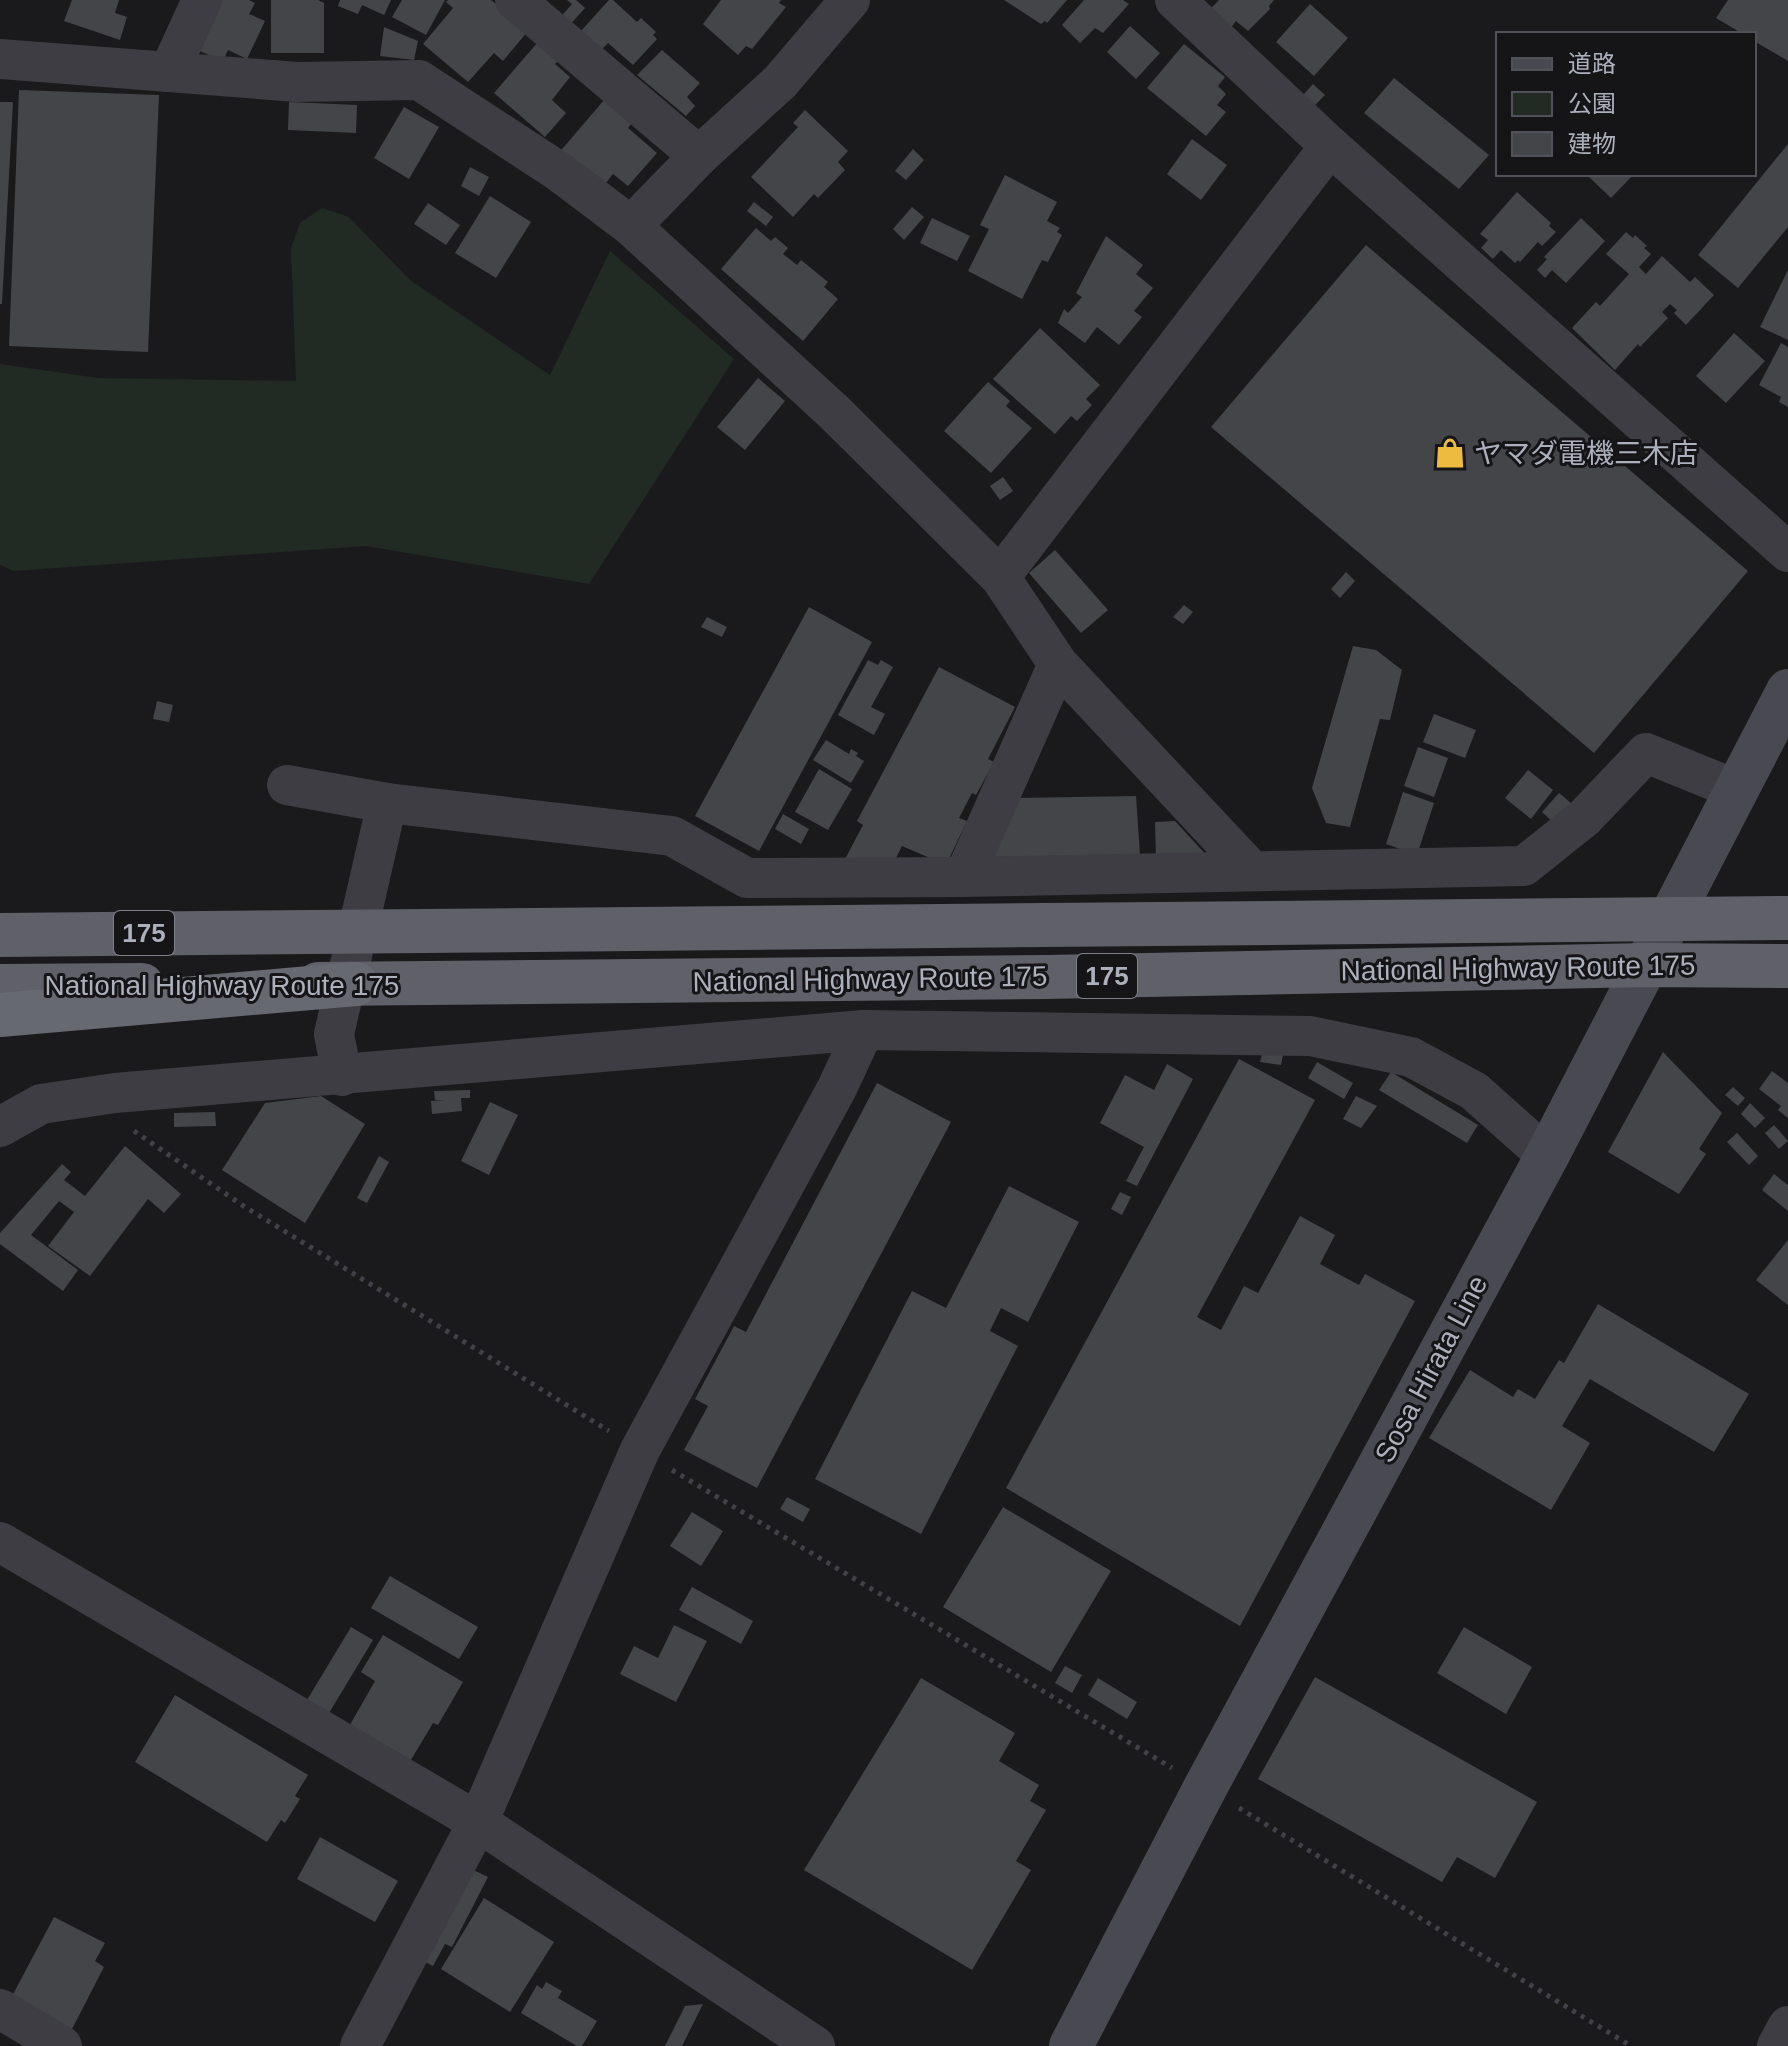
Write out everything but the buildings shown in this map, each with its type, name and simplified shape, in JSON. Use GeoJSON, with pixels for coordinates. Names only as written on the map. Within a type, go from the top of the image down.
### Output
{"type":"FeatureCollection","features":[{"type":"Feature","properties":{"kind":"highway","name":"National Highway Route 175"},"geometry":{"type":"LineString","coordinates":[[0,935],[1788,918]]}},
{"type":"Feature","properties":{"kind":"highway","name":"National Highway Route 175"},"geometry":{"type":"LineString","coordinates":[[0,986],[266,988],[356,984],[1062,977],[1646,965],[1788,966]]}},
{"type":"Feature","properties":{"kind":"highway"},"geometry":{"type":"LineString","coordinates":[[0,1015],[266,988]]}},
{"type":"Feature","properties":{"kind":"main road","name":"Sosa Hirata Line"},"geometry":{"type":"LineString","coordinates":[[1071,2046],[1205,1788],[1547,1156],[1788,691]]}},
{"type":"Feature","properties":{"kind":"street"},"geometry":{"type":"LineString","coordinates":[[169,72],[202,0]]}},
{"type":"Feature","properties":{"kind":"street"},"geometry":{"type":"LineString","coordinates":[[515,0],[699,156]]}},
{"type":"Feature","properties":{"kind":"street"},"geometry":{"type":"LineString","coordinates":[[631,226],[699,156],[780,82],[850,0]]}},
{"type":"Feature","properties":{"kind":"street"},"geometry":{"type":"LineString","coordinates":[[1175,0],[1330,146],[1788,552]]}},
{"type":"Feature","properties":{"kind":"street"},"geometry":{"type":"LineString","coordinates":[[0,59],[297,82],[419,80],[558,171],[631,226],[835,413],[1000,577],[1058,664],[1251,870]]}},
{"type":"Feature","properties":{"kind":"street"},"geometry":{"type":"LineString","coordinates":[[1000,577],[1330,146]]}},
{"type":"Feature","properties":{"kind":"street"},"geometry":{"type":"LineString","coordinates":[[964,877],[1058,664]]}},
{"type":"Feature","properties":{"kind":"street"},"geometry":{"type":"LineString","coordinates":[[287,785],[387,803],[672,836],[747,878],[1524,866],[1584,818],[1646,753],[1737,790]]}},
{"type":"Feature","properties":{"kind":"street"},"geometry":{"type":"LineString","coordinates":[[342,1076],[334,1034],[387,803]]}},
{"type":"Feature","properties":{"kind":"street"},"geometry":{"type":"LineString","coordinates":[[360,2046],[478,1822],[640,1450],[837,1088],[864,1030]]}},
{"type":"Feature","properties":{"kind":"street"},"geometry":{"type":"LineString","coordinates":[[0,1127],[41,1104],[115,1093],[864,1030],[1310,1036],[1411,1057],[1474,1091],[1547,1156]]}},
{"type":"Feature","properties":{"kind":"street"},"geometry":{"type":"LineString","coordinates":[[0,1542],[478,1822],[815,2046]]}},
{"type":"Feature","properties":{"kind":"street"},"geometry":{"type":"LineString","coordinates":[[0,2009],[62,2046]]}},
{"type":"Feature","properties":{"kind":"street"},"geometry":{"type":"LineString","coordinates":[[1777,2046],[1788,2026]]}},
{"type":"Feature","properties":{"kind":"path"},"geometry":{"type":"LineString","coordinates":[[115,1093],[135,1132],[242,1205],[640,1450],[1631,2046]]}},
{"type":"Feature","properties":{"kind":"green space"},"geometry":{"type":"Polygon","coordinates":[[[322,208],[349,217],[410,280],[550,375],[610,251],[734,359],[589,584],[366,546],[14,571],[0,565],[0,364],[98,378],[296,381],[291,248],[300,223],[322,208]]]}},
{"type":"Feature","properties":{"kind":"place","name":"ヤマダ電機三木店"},"geometry":{"type":"Point","coordinates":[1450,453]}}]}
